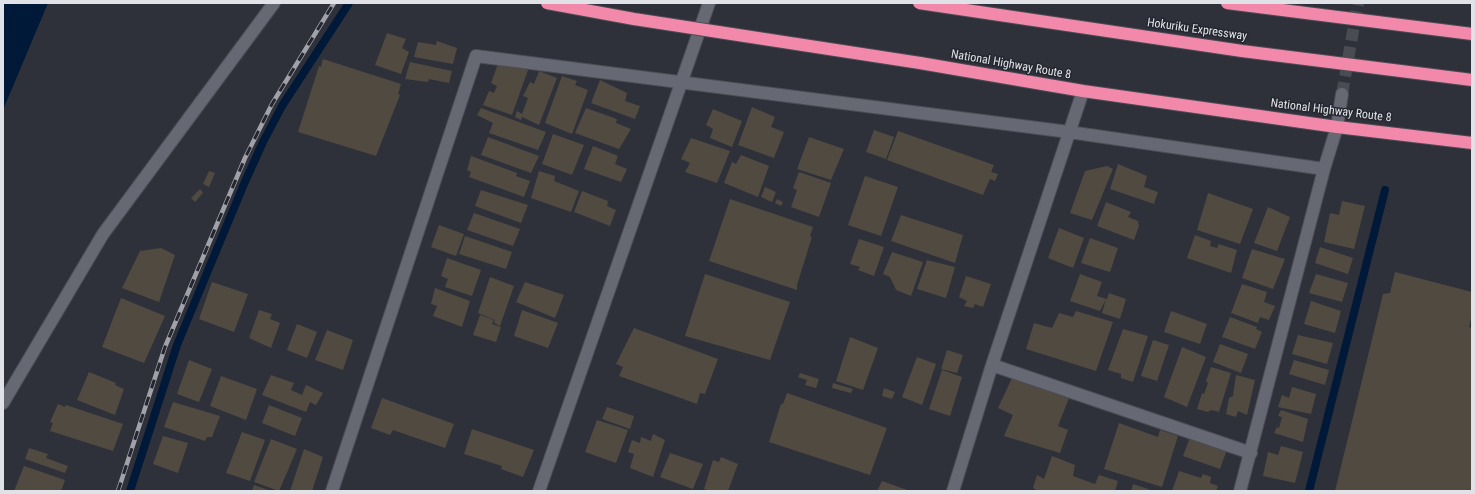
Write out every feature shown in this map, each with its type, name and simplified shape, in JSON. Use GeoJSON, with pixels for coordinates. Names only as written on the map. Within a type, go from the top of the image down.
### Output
{"type":"FeatureCollection","features":[{"type":"Feature","properties":{"kind":"highway","name":"National Highway Route 8"},"geometry":{"type":"LineString","coordinates":[[547,3],[634,19],[920,63],[1083,91],[1337,127],[1472,143]]}},
{"type":"Feature","properties":{"kind":"highway","name":"Hokuriku Expressway"},"geometry":{"type":"LineString","coordinates":[[919,3],[1242,51],[1472,80]]}},
{"type":"Feature","properties":{"kind":"highway"},"geometry":{"type":"LineString","coordinates":[[1227,3],[1472,34]]}},
{"type":"Feature","properties":{"kind":"street"},"geometry":{"type":"LineString","coordinates":[[3,402],[103,234],[274,3]]}},
{"type":"Feature","properties":{"kind":"street"},"geometry":{"type":"LineString","coordinates":[[539,491],[683,82],[709,3]]}},
{"type":"Feature","properties":{"kind":"street"},"geometry":{"type":"LineString","coordinates":[[332,491],[476,56],[1069,132],[1324,169]]}},
{"type":"Feature","properties":{"kind":"street"},"geometry":{"type":"LineString","coordinates":[[953,491],[992,365],[1083,91]]}},
{"type":"Feature","properties":{"kind":"street"},"geometry":{"type":"LineString","coordinates":[[1240,491],[1324,169],[1337,127],[1342,94]]}},
{"type":"Feature","properties":{"kind":"street"},"geometry":{"type":"LineString","coordinates":[[992,365],[1251,453]]}},
{"type":"Feature","properties":{"kind":"water"},"geometry":{"type":"Polygon","coordinates":[[[3,3],[48,3],[3,110],[3,3]]]}},
{"type":"Feature","properties":{"kind":"building"},"geometry":{"type":"Polygon","coordinates":[[[387,33],[406,39],[402,48],[409,52],[401,74],[375,65],[387,33]]]}},
{"type":"Feature","properties":{"kind":"building"},"geometry":{"type":"Polygon","coordinates":[[[437,41],[457,48],[453,64],[414,57],[418,42],[436,45],[437,41]]]}},
{"type":"Feature","properties":{"kind":"building"},"geometry":{"type":"Polygon","coordinates":[[[323,59],[401,84],[398,94],[400,95],[376,156],[298,132],[319,66],[321,67],[323,59]]]}},
{"type":"Feature","properties":{"kind":"building"},"geometry":{"type":"Polygon","coordinates":[[[499,61],[528,70],[512,115],[483,105],[489,91],[494,93],[497,86],[491,83],[499,61]]]}},
{"type":"Feature","properties":{"kind":"building"},"geometry":{"type":"Polygon","coordinates":[[[410,62],[452,71],[449,83],[429,79],[428,82],[405,79],[410,62]]]}},
{"type":"Feature","properties":{"kind":"building"},"geometry":{"type":"Polygon","coordinates":[[[539,71],[557,78],[539,125],[522,117],[521,120],[515,117],[517,111],[522,114],[528,98],[523,96],[530,82],[534,84],[539,71]]]}},
{"type":"Feature","properties":{"kind":"building"},"geometry":{"type":"Polygon","coordinates":[[[562,76],[577,81],[575,85],[588,90],[572,134],[545,123],[562,76]]]}},
{"type":"Feature","properties":{"kind":"building"},"geometry":{"type":"Polygon","coordinates":[[[600,80],[627,93],[625,101],[640,106],[635,119],[591,103],[600,80]]]}},
{"type":"Feature","properties":{"kind":"building"},"geometry":{"type":"Polygon","coordinates":[[[752,107],[775,117],[771,127],[784,132],[774,158],[738,145],[752,107]]]}},
{"type":"Feature","properties":{"kind":"building"},"geometry":{"type":"Polygon","coordinates":[[[481,108],[546,132],[538,150],[489,133],[493,123],[477,115],[481,108]]]}},
{"type":"Feature","properties":{"kind":"building"},"geometry":{"type":"Polygon","coordinates":[[[586,108],[617,119],[616,123],[631,129],[619,149],[575,133],[586,108]]]}},
{"type":"Feature","properties":{"kind":"building"},"geometry":{"type":"Polygon","coordinates":[[[713,109],[742,121],[732,147],[710,138],[713,129],[706,125],[713,109]]]}},
{"type":"Feature","properties":{"kind":"building"},"geometry":{"type":"Polygon","coordinates":[[[874,130],[894,137],[886,159],[866,152],[874,130]]]}},
{"type":"Feature","properties":{"kind":"building"},"geometry":{"type":"Polygon","coordinates":[[[898,131],[994,165],[991,172],[998,174],[995,181],[990,179],[983,195],[887,160],[898,131]]]}},
{"type":"Feature","properties":{"kind":"building"},"geometry":{"type":"Polygon","coordinates":[[[553,134],[584,145],[572,175],[542,164],[553,134]]]}},
{"type":"Feature","properties":{"kind":"building"},"geometry":{"type":"Polygon","coordinates":[[[488,137],[539,156],[531,173],[481,155],[488,137]]]}},
{"type":"Feature","properties":{"kind":"building"},"geometry":{"type":"Polygon","coordinates":[[[809,137],[844,149],[831,180],[797,169],[809,137]]]}},
{"type":"Feature","properties":{"kind":"building"},"geometry":{"type":"Polygon","coordinates":[[[691,138],[730,151],[717,183],[685,172],[690,163],[681,159],[691,138]]]}},
{"type":"Feature","properties":{"kind":"building"},"geometry":{"type":"Polygon","coordinates":[[[593,146],[618,156],[615,164],[627,169],[621,182],[584,169],[593,146]]]}},
{"type":"Feature","properties":{"kind":"building"},"geometry":{"type":"Polygon","coordinates":[[[741,155],[769,166],[758,197],[724,183],[732,162],[736,164],[741,155]]]}},
{"type":"Feature","properties":{"kind":"building"},"geometry":{"type":"Polygon","coordinates":[[[471,156],[517,173],[516,176],[530,181],[524,197],[469,177],[471,172],[467,170],[471,156]]]}},
{"type":"Feature","properties":{"kind":"building"},"geometry":{"type":"Polygon","coordinates":[[[1118,164],[1147,176],[1144,187],[1158,192],[1154,204],[1110,189],[1118,164]]]}},
{"type":"Feature","properties":{"kind":"building"},"geometry":{"type":"Polygon","coordinates":[[[1107,166],[1113,169],[1092,220],[1070,213],[1085,171],[1107,166]]]}},
{"type":"Feature","properties":{"kind":"building"},"geometry":{"type":"Polygon","coordinates":[[[209,171],[215,173],[209,187],[203,184],[209,171]]]}},
{"type":"Feature","properties":{"kind":"building"},"geometry":{"type":"Polygon","coordinates":[[[539,171],[555,176],[554,181],[579,191],[571,212],[531,198],[539,171]]]}},
{"type":"Feature","properties":{"kind":"building"},"geometry":{"type":"Polygon","coordinates":[[[799,172],[831,183],[819,217],[791,207],[797,190],[793,188],[799,172]]]}},
{"type":"Feature","properties":{"kind":"building"},"geometry":{"type":"Polygon","coordinates":[[[865,176],[898,187],[881,236],[848,225],[865,176]]]}},
{"type":"Feature","properties":{"kind":"building"},"geometry":{"type":"Polygon","coordinates":[[[765,187],[776,192],[772,202],[761,197],[765,187]]]}},
{"type":"Feature","properties":{"kind":"building"},"geometry":{"type":"Polygon","coordinates":[[[200,189],[203,193],[195,202],[191,198],[200,189]]]}},
{"type":"Feature","properties":{"kind":"building"},"geometry":{"type":"Polygon","coordinates":[[[481,190],[528,205],[521,223],[475,206],[481,190]]]}},
{"type":"Feature","properties":{"kind":"building"},"geometry":{"type":"Polygon","coordinates":[[[582,191],[608,201],[607,206],[616,210],[610,226],[574,212],[582,191]]]}},
{"type":"Feature","properties":{"kind":"building"},"geometry":{"type":"Polygon","coordinates":[[[1208,193],[1253,209],[1240,244],[1197,230],[1208,193]]]}},
{"type":"Feature","properties":{"kind":"building"},"geometry":{"type":"Polygon","coordinates":[[[730,199],[813,227],[810,236],[812,237],[797,285],[797,290],[709,261],[730,199]]]}},
{"type":"Feature","properties":{"kind":"building"},"geometry":{"type":"Polygon","coordinates":[[[777,199],[783,202],[781,206],[775,203],[777,199]]]}},
{"type":"Feature","properties":{"kind":"building"},"geometry":{"type":"Polygon","coordinates":[[[1342,201],[1365,206],[1354,249],[1324,242],[1330,213],[1339,215],[1342,201]]]}},
{"type":"Feature","properties":{"kind":"building"},"geometry":{"type":"Polygon","coordinates":[[[1106,202],[1131,212],[1128,217],[1138,221],[1139,226],[1134,240],[1097,226],[1106,202]]]}},
{"type":"Feature","properties":{"kind":"building"},"geometry":{"type":"Polygon","coordinates":[[[1268,207],[1290,217],[1277,251],[1254,243],[1268,207]]]}},
{"type":"Feature","properties":{"kind":"building"},"geometry":{"type":"Polygon","coordinates":[[[474,213],[520,229],[513,246],[467,230],[474,213]]]}},
{"type":"Feature","properties":{"kind":"building"},"geometry":{"type":"Polygon","coordinates":[[[901,215],[963,235],[955,263],[891,241],[901,215]]]}},
{"type":"Feature","properties":{"kind":"building"},"geometry":{"type":"Polygon","coordinates":[[[439,225],[464,234],[456,256],[431,247],[439,225]]]}},
{"type":"Feature","properties":{"kind":"building"},"geometry":{"type":"Polygon","coordinates":[[[1059,228],[1084,238],[1073,268],[1048,258],[1059,228]]]}},
{"type":"Feature","properties":{"kind":"building"},"geometry":{"type":"Polygon","coordinates":[[[1195,235],[1211,241],[1210,246],[1217,248],[1219,244],[1237,250],[1231,273],[1187,258],[1195,235]]]}},
{"type":"Feature","properties":{"kind":"building"},"geometry":{"type":"Polygon","coordinates":[[[465,236],[512,252],[506,269],[459,254],[465,236]]]}},
{"type":"Feature","properties":{"kind":"building"},"geometry":{"type":"Polygon","coordinates":[[[1090,238],[1118,248],[1110,272],[1081,263],[1090,238]]]}},
{"type":"Feature","properties":{"kind":"building"},"geometry":{"type":"Polygon","coordinates":[[[859,239],[884,247],[874,276],[858,270],[860,267],[850,264],[859,239]]]}},
{"type":"Feature","properties":{"kind":"building"},"geometry":{"type":"Polygon","coordinates":[[[1320,247],[1353,258],[1348,274],[1315,263],[1320,247]]]}},
{"type":"Feature","properties":{"kind":"building"},"geometry":{"type":"Polygon","coordinates":[[[161,248],[175,255],[159,302],[122,288],[140,251],[161,248]]]}},
{"type":"Feature","properties":{"kind":"building"},"geometry":{"type":"Polygon","coordinates":[[[1252,249],[1285,259],[1273,289],[1242,278],[1252,249]]]}},
{"type":"Feature","properties":{"kind":"building"},"geometry":{"type":"Polygon","coordinates":[[[892,252],[923,262],[911,296],[896,290],[890,277],[883,274],[892,252]]]}},
{"type":"Feature","properties":{"kind":"building"},"geometry":{"type":"Polygon","coordinates":[[[447,258],[481,270],[472,296],[445,287],[448,279],[441,276],[447,258]]]}},
{"type":"Feature","properties":{"kind":"building"},"geometry":{"type":"Polygon","coordinates":[[[927,260],[955,267],[946,298],[917,289],[927,260]]]}},
{"type":"Feature","properties":{"kind":"building"},"geometry":{"type":"Polygon","coordinates":[[[1395,272],[1472,292],[1472,314],[1469,327],[1472,328],[1472,491],[1335,491],[1383,294],[1390,293],[1395,272]]]}},
{"type":"Feature","properties":{"kind":"building"},"geometry":{"type":"Polygon","coordinates":[[[705,274],[790,302],[770,360],[685,336],[705,274]]]}},
{"type":"Feature","properties":{"kind":"building"},"geometry":{"type":"Polygon","coordinates":[[[1080,274],[1102,282],[1097,296],[1107,299],[1109,293],[1126,299],[1120,319],[1102,313],[1106,299],[1100,311],[1070,301],[1080,274]]]}},
{"type":"Feature","properties":{"kind":"building"},"geometry":{"type":"Polygon","coordinates":[[[1316,274],[1348,283],[1342,302],[1309,293],[1316,274]]]}},
{"type":"Feature","properties":{"kind":"building"},"geometry":{"type":"Polygon","coordinates":[[[966,276],[991,284],[983,307],[975,304],[973,308],[964,306],[967,301],[959,297],[966,276]]]}},
{"type":"Feature","properties":{"kind":"building"},"geometry":{"type":"Polygon","coordinates":[[[490,277],[514,286],[500,326],[494,323],[495,320],[478,313],[490,277]]]}},
{"type":"Feature","properties":{"kind":"building"},"geometry":{"type":"Polygon","coordinates":[[[212,282],[248,294],[234,332],[199,319],[212,282]]]}},
{"type":"Feature","properties":{"kind":"building"},"geometry":{"type":"Polygon","coordinates":[[[525,282],[564,295],[555,318],[516,302],[525,282]]]}},
{"type":"Feature","properties":{"kind":"building"},"geometry":{"type":"Polygon","coordinates":[[[1242,284],[1267,292],[1264,302],[1275,306],[1269,320],[1260,317],[1258,323],[1231,313],[1242,284]]]}},
{"type":"Feature","properties":{"kind":"building"},"geometry":{"type":"Polygon","coordinates":[[[435,288],[470,301],[462,327],[433,316],[437,306],[431,304],[435,288]]]}},
{"type":"Feature","properties":{"kind":"building"},"geometry":{"type":"Polygon","coordinates":[[[121,298],[165,316],[144,363],[102,347],[121,298]]]}},
{"type":"Feature","properties":{"kind":"building"},"geometry":{"type":"Polygon","coordinates":[[[1311,301],[1341,311],[1335,333],[1304,324],[1311,301]]]}},
{"type":"Feature","properties":{"kind":"building"},"geometry":{"type":"Polygon","coordinates":[[[259,310],[272,314],[270,319],[280,323],[271,348],[249,338],[259,310]]]}},
{"type":"Feature","properties":{"kind":"building"},"geometry":{"type":"Polygon","coordinates":[[[522,310],[558,323],[548,348],[514,336],[522,310]]]}},
{"type":"Feature","properties":{"kind":"building"},"geometry":{"type":"Polygon","coordinates":[[[1076,311],[1113,322],[1096,371],[1026,349],[1034,323],[1052,328],[1059,313],[1073,317],[1076,311]]]}},
{"type":"Feature","properties":{"kind":"building"},"geometry":{"type":"Polygon","coordinates":[[[1171,311],[1207,324],[1200,344],[1164,332],[1171,311]]]}},
{"type":"Feature","properties":{"kind":"building"},"geometry":{"type":"Polygon","coordinates":[[[480,315],[494,320],[492,324],[501,327],[496,342],[473,335],[480,315]]]}},
{"type":"Feature","properties":{"kind":"building"},"geometry":{"type":"Polygon","coordinates":[[[1230,317],[1257,327],[1256,329],[1262,332],[1255,349],[1222,337],[1230,317]]]}},
{"type":"Feature","properties":{"kind":"building"},"geometry":{"type":"Polygon","coordinates":[[[297,324],[317,332],[307,358],[287,350],[297,324]]]}},
{"type":"Feature","properties":{"kind":"building"},"geometry":{"type":"Polygon","coordinates":[[[634,328],[718,359],[705,394],[700,393],[697,404],[619,376],[623,367],[616,364],[634,328]]]}},
{"type":"Feature","properties":{"kind":"building"},"geometry":{"type":"Polygon","coordinates":[[[1123,329],[1148,336],[1133,382],[1121,378],[1121,374],[1108,370],[1123,329]]]}},
{"type":"Feature","properties":{"kind":"building"},"geometry":{"type":"Polygon","coordinates":[[[327,330],[353,340],[343,370],[315,360],[327,330]]]}},
{"type":"Feature","properties":{"kind":"building"},"geometry":{"type":"Polygon","coordinates":[[[1298,335],[1333,343],[1327,364],[1292,354],[1298,335]]]}},
{"type":"Feature","properties":{"kind":"building"},"geometry":{"type":"Polygon","coordinates":[[[850,337],[878,348],[863,390],[836,381],[850,337]]]}},
{"type":"Feature","properties":{"kind":"building"},"geometry":{"type":"Polygon","coordinates":[[[1153,340],[1169,345],[1157,381],[1141,376],[1153,340]]]}},
{"type":"Feature","properties":{"kind":"building"},"geometry":{"type":"Polygon","coordinates":[[[1220,344],[1248,354],[1241,373],[1213,362],[1220,344]]]}},
{"type":"Feature","properties":{"kind":"building"},"geometry":{"type":"Polygon","coordinates":[[[1182,347],[1206,357],[1187,407],[1164,397],[1182,347]]]}},
{"type":"Feature","properties":{"kind":"building"},"geometry":{"type":"Polygon","coordinates":[[[947,350],[963,355],[957,373],[941,369],[947,350]]]}},
{"type":"Feature","properties":{"kind":"building"},"geometry":{"type":"Polygon","coordinates":[[[917,357],[936,364],[922,405],[902,397],[917,357]]]}},
{"type":"Feature","properties":{"kind":"building"},"geometry":{"type":"Polygon","coordinates":[[[189,360],[212,369],[199,402],[177,394],[189,360]]]}},
{"type":"Feature","properties":{"kind":"building"},"geometry":{"type":"Polygon","coordinates":[[[1294,360],[1329,370],[1325,385],[1289,374],[1294,360]]]}},
{"type":"Feature","properties":{"kind":"building"},"geometry":{"type":"Polygon","coordinates":[[[1211,367],[1231,373],[1219,412],[1211,410],[1208,412],[1197,409],[1202,393],[1204,394],[1208,383],[1206,381],[1211,367]]]}},
{"type":"Feature","properties":{"kind":"building"},"geometry":{"type":"Polygon","coordinates":[[[942,370],[962,377],[950,416],[929,409],[942,370]]]}},
{"type":"Feature","properties":{"kind":"building"},"geometry":{"type":"Polygon","coordinates":[[[89,372],[116,383],[115,385],[124,389],[115,415],[77,400],[89,372]]]}},
{"type":"Feature","properties":{"kind":"building"},"geometry":{"type":"Polygon","coordinates":[[[800,373],[819,379],[816,388],[805,385],[807,380],[798,377],[800,373]]]}},
{"type":"Feature","properties":{"kind":"building"},"geometry":{"type":"Polygon","coordinates":[[[271,375],[294,383],[291,390],[302,395],[306,385],[323,393],[316,405],[310,402],[306,412],[262,395],[271,375]]]}},
{"type":"Feature","properties":{"kind":"building"},"geometry":{"type":"Polygon","coordinates":[[[1236,375],[1255,380],[1247,415],[1238,411],[1236,417],[1226,414],[1229,398],[1233,396],[1236,375]]]}},
{"type":"Feature","properties":{"kind":"building"},"geometry":{"type":"Polygon","coordinates":[[[221,376],[257,389],[246,420],[210,406],[221,376]]]}},
{"type":"Feature","properties":{"kind":"building"},"geometry":{"type":"Polygon","coordinates":[[[1012,378],[1069,398],[1058,426],[1068,430],[1060,453],[1004,436],[1013,415],[998,408],[1012,378]]]}},
{"type":"Feature","properties":{"kind":"building"},"geometry":{"type":"Polygon","coordinates":[[[833,383],[853,389],[851,393],[832,388],[833,383]]]}},
{"type":"Feature","properties":{"kind":"building"},"geometry":{"type":"Polygon","coordinates":[[[1292,387],[1316,394],[1311,414],[1278,407],[1282,395],[1289,398],[1292,387]]]}},
{"type":"Feature","properties":{"kind":"building"},"geometry":{"type":"Polygon","coordinates":[[[884,388],[895,392],[892,399],[882,396],[884,388]]]}},
{"type":"Feature","properties":{"kind":"building"},"geometry":{"type":"Polygon","coordinates":[[[787,393],[887,428],[870,475],[769,442],[781,404],[783,404],[787,393]]]}},
{"type":"Feature","properties":{"kind":"building"},"geometry":{"type":"Polygon","coordinates":[[[382,398],[454,424],[445,448],[393,430],[390,435],[371,428],[382,398]]]}},
{"type":"Feature","properties":{"kind":"building"},"geometry":{"type":"Polygon","coordinates":[[[173,402],[220,416],[212,437],[207,437],[205,441],[164,427],[173,402]]]}},
{"type":"Feature","properties":{"kind":"building"},"geometry":{"type":"Polygon","coordinates":[[[58,404],[65,407],[66,405],[123,424],[113,451],[50,431],[53,423],[50,422],[58,404]]]}},
{"type":"Feature","properties":{"kind":"building"},"geometry":{"type":"Polygon","coordinates":[[[269,405],[302,418],[295,436],[262,423],[269,405]]]}},
{"type":"Feature","properties":{"kind":"building"},"geometry":{"type":"Polygon","coordinates":[[[607,407],[634,416],[630,429],[602,419],[607,407]]]}},
{"type":"Feature","properties":{"kind":"building"},"geometry":{"type":"Polygon","coordinates":[[[1281,410],[1308,419],[1303,442],[1274,433],[1277,427],[1279,428],[1282,417],[1278,416],[1281,410]]]}},
{"type":"Feature","properties":{"kind":"building"},"geometry":{"type":"Polygon","coordinates":[[[597,420],[628,430],[616,463],[585,452],[597,420]]]}},
{"type":"Feature","properties":{"kind":"building"},"geometry":{"type":"Polygon","coordinates":[[[1119,423],[1158,437],[1160,430],[1178,436],[1162,487],[1104,469],[1119,423]]]}},
{"type":"Feature","properties":{"kind":"building"},"geometry":{"type":"Polygon","coordinates":[[[472,429],[534,450],[523,477],[501,469],[502,466],[464,454],[472,429]]]}},
{"type":"Feature","properties":{"kind":"building"},"geometry":{"type":"Polygon","coordinates":[[[242,432],[265,440],[250,481],[226,473],[242,432]]]}},
{"type":"Feature","properties":{"kind":"building"},"geometry":{"type":"Polygon","coordinates":[[[653,434],[665,440],[653,477],[630,468],[634,454],[628,452],[632,440],[640,443],[641,437],[651,441],[653,434]]]}},
{"type":"Feature","properties":{"kind":"building"},"geometry":{"type":"Polygon","coordinates":[[[1191,435],[1228,447],[1220,469],[1183,456],[1191,435]]]}},
{"type":"Feature","properties":{"kind":"building"},"geometry":{"type":"Polygon","coordinates":[[[163,436],[188,443],[178,473],[153,464],[163,436]]]}},
{"type":"Feature","properties":{"kind":"building"},"geometry":{"type":"Polygon","coordinates":[[[271,439],[297,449],[279,491],[254,482],[271,439]]]}},
{"type":"Feature","properties":{"kind":"building"},"geometry":{"type":"Polygon","coordinates":[[[1281,446],[1303,452],[1295,483],[1263,476],[1268,452],[1278,455],[1281,446]]]}},
{"type":"Feature","properties":{"kind":"building"},"geometry":{"type":"Polygon","coordinates":[[[29,448],[48,454],[46,458],[68,466],[65,473],[25,459],[29,448]]]}},
{"type":"Feature","properties":{"kind":"building"},"geometry":{"type":"Polygon","coordinates":[[[304,449],[323,457],[312,491],[290,491],[304,449]]]}},
{"type":"Feature","properties":{"kind":"building"},"geometry":{"type":"Polygon","coordinates":[[[670,453],[703,464],[693,489],[660,477],[670,453]]]}},
{"type":"Feature","properties":{"kind":"building"},"geometry":{"type":"Polygon","coordinates":[[[1052,456],[1075,465],[1073,476],[1095,484],[1099,475],[1118,481],[1115,491],[1038,491],[1033,488],[1037,475],[1044,479],[1052,456]]]}},
{"type":"Feature","properties":{"kind":"building"},"geometry":{"type":"Polygon","coordinates":[[[721,457],[738,464],[728,491],[710,491],[704,489],[713,460],[719,462],[721,457]]]}},
{"type":"Feature","properties":{"kind":"building"},"geometry":{"type":"Polygon","coordinates":[[[24,466],[65,480],[61,491],[14,491],[24,466]]]}},
{"type":"Feature","properties":{"kind":"building"},"geometry":{"type":"Polygon","coordinates":[[[1179,471],[1201,478],[1203,474],[1211,477],[1210,483],[1218,486],[1216,491],[1172,491],[1179,471]]]}},
{"type":"Feature","properties":{"kind":"building"},"geometry":{"type":"Polygon","coordinates":[[[882,481],[910,491],[877,491],[882,481]]]}},
{"type":"Feature","properties":{"kind":"building"},"geometry":{"type":"Polygon","coordinates":[[[1133,484],[1154,491],[1131,491],[1133,484]]]}},
{"type":"Feature","properties":{"kind":"building"},"geometry":{"type":"Polygon","coordinates":[[[254,485],[271,491],[252,491],[254,485]]]}},
{"type":"Feature","properties":{"kind":"waterway"},"geometry":{"type":"LineString","coordinates":[[130,491],[177,345],[244,184],[263,142],[282,106],[349,3]]}},
{"type":"Feature","properties":{"kind":"waterway"},"geometry":{"type":"LineString","coordinates":[[1309,491],[1385,190]]}},
{"type":"Feature","properties":{"kind":"tunnel"},"geometry":{"type":"LineString","coordinates":[[1342,94],[1358,3]]}},
{"type":"Feature","properties":{"kind":"railway"},"geometry":{"type":"LineString","coordinates":[[118,491],[165,347],[245,158],[272,104],[334,3]]}}]}
